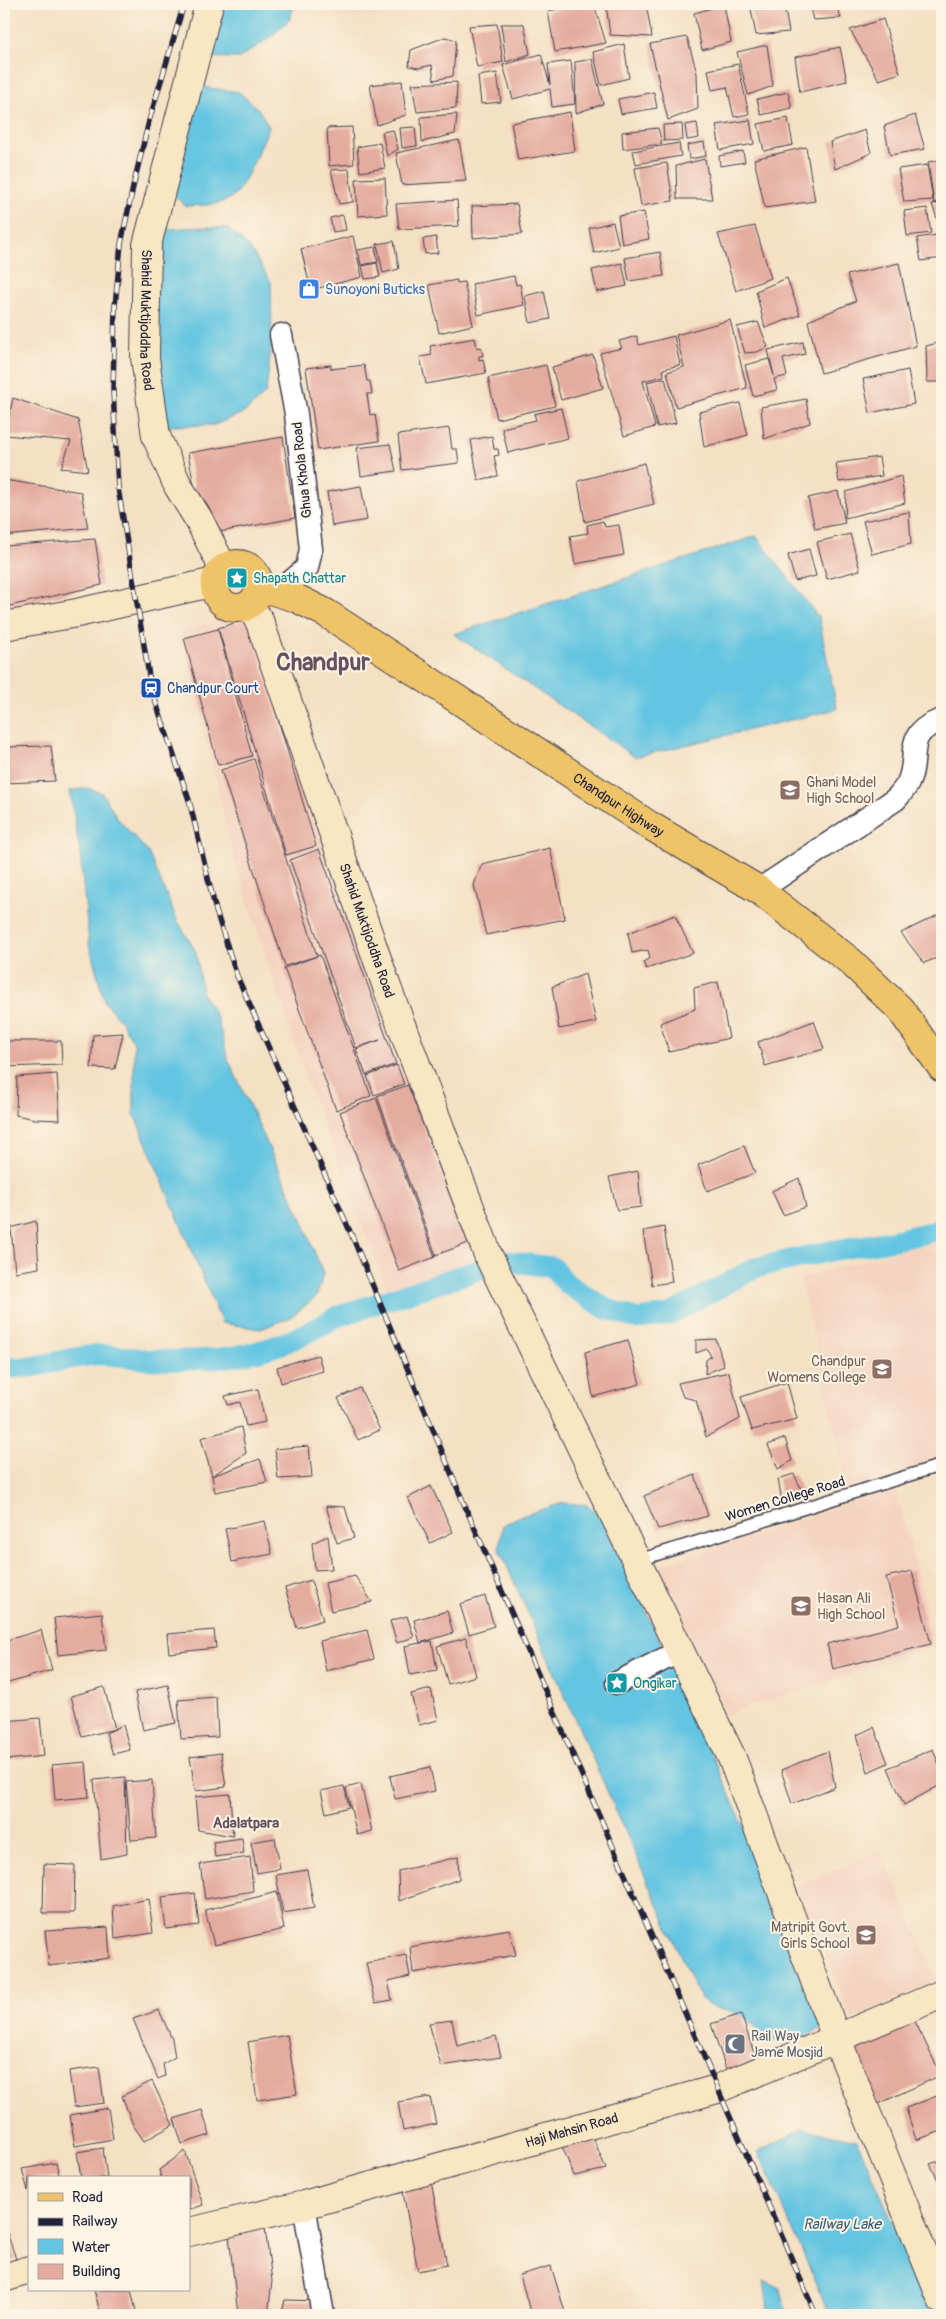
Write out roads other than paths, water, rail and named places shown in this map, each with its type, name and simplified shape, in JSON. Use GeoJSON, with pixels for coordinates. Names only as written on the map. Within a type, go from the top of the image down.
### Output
{"type":"FeatureCollection","features":[{"type":"Feature","properties":{"kind":"main road"},"geometry":{"type":"LineString","coordinates":[[236,564],[250,568],[271,596],[235,608],[228,606],[217,596],[219,575],[236,564]]}},
{"type":"Feature","properties":{"kind":"main road","name":"Chandpur Highway"},"geometry":{"type":"LineString","coordinates":[[271,596],[326,613],[649,825],[759,890],[850,961],[900,1009],[942,1068]]}},
{"type":"Feature","properties":{"kind":"street","name":"Shahid Muktijoddha Road"},"geometry":{"type":"LineString","coordinates":[[208,4],[147,245],[146,358],[156,436],[178,486],[199,520],[219,575]]}},
{"type":"Feature","properties":{"kind":"street","name":"Ghua Khola Road"},"geometry":{"type":"LineString","coordinates":[[271,596],[307,568],[311,549],[296,414],[281,335]]}},
{"type":"Feature","properties":{"kind":"street"},"geometry":{"type":"LineString","coordinates":[[4,626],[77,613],[219,575]]}},
{"type":"Feature","properties":{"kind":"street","name":"Shahid Muktijoddha Road"},"geometry":{"type":"LineString","coordinates":[[271,596],[259,620],[388,990],[488,1255],[732,1758],[837,2040],[942,2300]]}},
{"type":"Feature","properties":{"kind":"street"},"geometry":{"type":"LineString","coordinates":[[262,629],[267,612],[272,606],[286,599],[271,596]]}},
{"type":"Feature","properties":{"kind":"street"},"geometry":{"type":"LineString","coordinates":[[759,890],[896,799],[908,782],[916,739],[928,725],[942,720]]}},
{"type":"Feature","properties":{"kind":"street"},"geometry":{"type":"LineString","coordinates":[[617,1683],[680,1651]]}},
{"type":"Feature","properties":{"kind":"street","name":"Haji Mahsin Road"},"geometry":{"type":"LineString","coordinates":[[190,2232],[304,2205],[717,2089],[837,2040],[942,1994]]}},
{"type":"Feature","properties":{"kind":"street"},"geometry":{"type":"LineString","coordinates":[[304,2205],[323,2315]]}},
{"type":"Feature","properties":{"kind":"street"},"geometry":{"type":"LineString","coordinates":[[4,2278],[28,2270]]}},
{"type":"Feature","properties":{"kind":"lane","name":"Women College Road"},"geometry":{"type":"LineString","coordinates":[[636,1561],[942,1465]]}},
{"type":"Feature","properties":{"kind":"water"},"geometry":{"type":"Polygon","coordinates":[[[216,4],[295,4],[289,20],[271,37],[239,58],[200,57],[216,4]]]}},
{"type":"Feature","properties":{"kind":"water"},"geometry":{"type":"Polygon","coordinates":[[[194,86],[239,92],[259,110],[269,127],[248,175],[232,197],[216,204],[186,206],[166,189],[194,86]]]}},
{"type":"Feature","properties":{"kind":"water"},"geometry":{"type":"Polygon","coordinates":[[[194,227],[227,228],[250,248],[271,282],[272,339],[266,393],[245,412],[214,425],[164,426],[147,344],[161,230],[194,227]]]}},
{"type":"Feature","properties":{"kind":"water"},"geometry":{"type":"Polygon","coordinates":[[[756,536],[819,618],[837,709],[635,757],[454,634],[756,536]]]}},
{"type":"Feature","properties":{"kind":"water"},"geometry":{"type":"Polygon","coordinates":[[[87,788],[102,793],[118,819],[148,852],[177,920],[196,952],[202,993],[217,1018],[228,1059],[302,1219],[323,1274],[317,1296],[291,1317],[261,1329],[222,1323],[134,1114],[134,1043],[121,1021],[105,1003],[89,944],[80,853],[70,791],[87,788]]]}},
{"type":"Feature","properties":{"kind":"water"},"geometry":{"type":"Polygon","coordinates":[[[563,1503],[587,1505],[600,1515],[681,1684],[822,2005],[822,2028],[817,2031],[795,2039],[773,2040],[740,2015],[713,2008],[704,2001],[694,1986],[499,1548],[503,1525],[518,1517],[563,1503]]]}},
{"type":"Feature","properties":{"kind":"water","name":"Railway Lake"},"geometry":{"type":"Polygon","coordinates":[[[803,2129],[857,2140],[933,2315],[830,2315],[758,2151],[803,2129]]]}},
{"type":"Feature","properties":{"kind":"water"},"geometry":{"type":"Polygon","coordinates":[[[764,2281],[781,2290],[788,2315],[769,2315],[764,2281]]]}},
{"type":"Feature","properties":{"kind":"waterway"},"geometry":{"type":"LineString","coordinates":[[4,1367],[37,1366],[94,1355],[150,1360],[183,1360],[229,1357],[250,1353],[293,1340],[336,1317],[505,1261],[552,1267],[567,1284],[605,1308],[637,1319],[669,1315],[755,1268],[830,1251],[895,1240],[931,1232],[942,1227]]}},
{"type":"Feature","properties":{"kind":"railway"},"geometry":{"type":"LineString","coordinates":[[184,4],[149,121],[133,187],[121,244],[115,306],[113,390],[118,488],[151,688],[189,800],[216,911],[237,976],[352,1236],[462,1499],[816,2315]]}},
{"type":"Feature","properties":{"kind":"place","name":"Sunoyoni Buticks"},"geometry":{"type":"Point","coordinates":[309,289]}},
{"type":"Feature","properties":{"kind":"place","name":"Shapath Chattar"},"geometry":{"type":"Point","coordinates":[237,578]}},
{"type":"Feature","properties":{"kind":"place","name":"Chandpur Court"},"geometry":{"type":"Point","coordinates":[151,688]}},
{"type":"Feature","properties":{"kind":"place","name":"Ghani Model High School"},"geometry":{"type":"Point","coordinates":[790,790]}},
{"type":"Feature","properties":{"kind":"place","name":"Chandpur Womens College"},"geometry":{"type":"Point","coordinates":[882,1369]}},
{"type":"Feature","properties":{"kind":"place","name":"Hasan Ali High School"},"geometry":{"type":"Point","coordinates":[801,1606]}},
{"type":"Feature","properties":{"kind":"place","name":"Ongikar"},"geometry":{"type":"Point","coordinates":[617,1683]}},
{"type":"Feature","properties":{"kind":"place","name":"Matripit Govt. Girls School"},"geometry":{"type":"Point","coordinates":[866,1935]}},
{"type":"Feature","properties":{"kind":"place","name":"Rail Way Jame Mosjid"},"geometry":{"type":"Point","coordinates":[735,2044]}},
{"type":"Feature","properties":{"kind":"district","name":"Chandpur"},"geometry":{"type":"Point","coordinates":[323,662]}},
{"type":"Feature","properties":{"kind":"district","name":"Adalatpara"},"geometry":{"type":"Point","coordinates":[246,1823]}}]}
